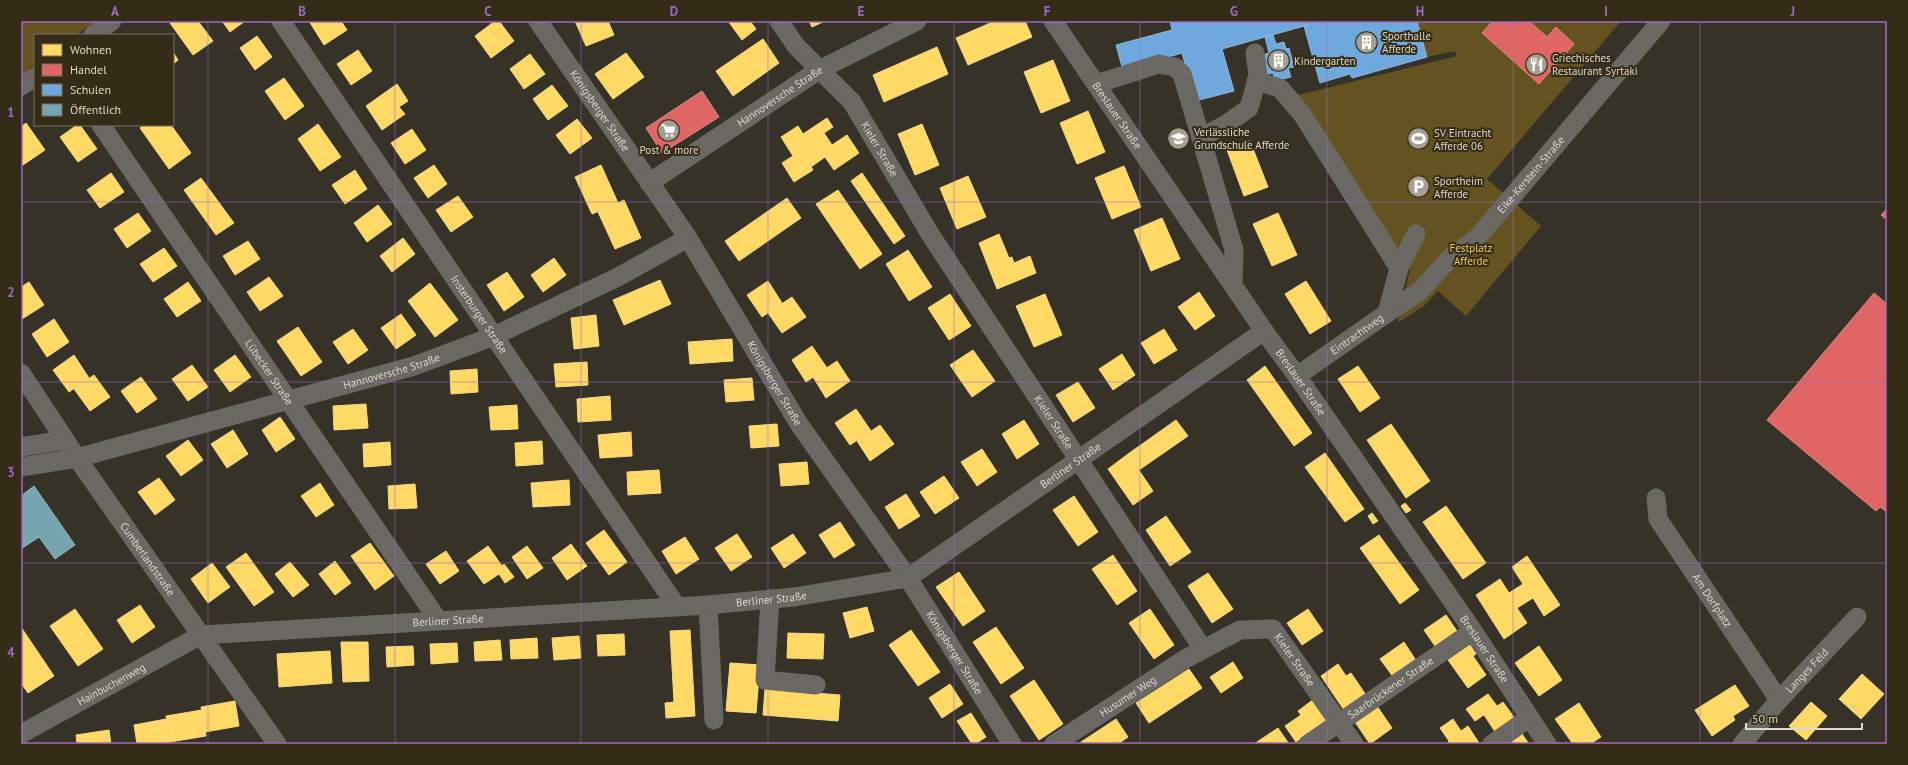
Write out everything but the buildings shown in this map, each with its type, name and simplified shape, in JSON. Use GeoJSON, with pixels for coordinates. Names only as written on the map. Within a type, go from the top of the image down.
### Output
{"type":"FeatureCollection","features":[{"type":"Feature","properties":{"kind":"street"},"geometry":{"type":"LineString","coordinates":[[94,34],[112,21]]}},
{"type":"Feature","properties":{"kind":"street","name":"Insterburger Straße"},"geometry":{"type":"LineString","coordinates":[[281,21],[677,607]]}},
{"type":"Feature","properties":{"kind":"street","name":"Königsberger Straße"},"geometry":{"type":"LineString","coordinates":[[538,21],[688,238],[799,424],[908,578],[1012,744]]}},
{"type":"Feature","properties":{"kind":"street","name":"Kieler Straße"},"geometry":{"type":"LineString","coordinates":[[779,21],[796,46],[852,102],[930,234],[1203,649],[1240,630],[1273,629],[1340,722],[1354,744]]}},
{"type":"Feature","properties":{"kind":"street","name":"Hannoversche Straße"},"geometry":{"type":"LineString","coordinates":[[649,183],[819,70],[917,21]]}},
{"type":"Feature","properties":{"kind":"street","name":"Breslauer Straße"},"geometry":{"type":"LineString","coordinates":[[1053,21],[1264,331],[1297,376],[1473,631],[1547,744]]}},
{"type":"Feature","properties":{"kind":"street","name":"Eike-Kerstein-Straße"},"geometry":{"type":"LineString","coordinates":[[1387,313],[1419,292],[1452,256],[1477,238],[1661,21]]}},
{"type":"Feature","properties":{"kind":"street"},"geometry":{"type":"LineString","coordinates":[[1201,138],[1228,123],[1249,108],[1258,76],[1256,52]]}},
{"type":"Feature","properties":{"kind":"street"},"geometry":{"type":"LineString","coordinates":[[1096,84],[1159,64],[1175,67],[1182,74],[1234,250],[1233,285]]}},
{"type":"Feature","properties":{"kind":"street"},"geometry":{"type":"LineString","coordinates":[[21,86],[34,77]]}},
{"type":"Feature","properties":{"kind":"street"},"geometry":{"type":"LineString","coordinates":[[1256,81],[1280,88],[1302,114],[1400,268]]}},
{"type":"Feature","properties":{"kind":"street","name":"Lübecker Straße"},"geometry":{"type":"LineString","coordinates":[[101,126],[438,620]]}},
{"type":"Feature","properties":{"kind":"street","name":"Eintrachtweg"},"geometry":{"type":"LineString","coordinates":[[1297,376],[1387,313],[1400,268],[1416,234]]}},
{"type":"Feature","properties":{"kind":"street","name":"Hannoversche Straße"},"geometry":{"type":"LineString","coordinates":[[21,467],[77,458],[288,399],[414,366],[494,336],[618,277],[688,238]]}},
{"type":"Feature","properties":{"kind":"street","name":"Berliner Straße"},"geometry":{"type":"LineString","coordinates":[[201,634],[708,605],[794,597],[908,578],[1264,331]]}},
{"type":"Feature","properties":{"kind":"street","name":"Cumberlandstraße"},"geometry":{"type":"LineString","coordinates":[[21,373],[77,458],[277,744]]}},
{"type":"Feature","properties":{"kind":"street"},"geometry":{"type":"LineString","coordinates":[[21,447],[65,440]]}},
{"type":"Feature","properties":{"kind":"street","name":"Am Dorfplatz"},"geometry":{"type":"LineString","coordinates":[[1656,498],[1658,519],[1779,700]]}},
{"type":"Feature","properties":{"kind":"street"},"geometry":{"type":"LineString","coordinates":[[770,599],[765,680],[816,685]]}},
{"type":"Feature","properties":{"kind":"street"},"geometry":{"type":"LineString","coordinates":[[708,605],[714,720]]}},
{"type":"Feature","properties":{"kind":"street","name":"Langes Feld"},"geometry":{"type":"LineString","coordinates":[[1742,744],[1779,700],[1857,617]]}},
{"type":"Feature","properties":{"kind":"street","name":"Saarbrückener Straße"},"geometry":{"type":"LineString","coordinates":[[1308,744],[1473,631]]}},
{"type":"Feature","properties":{"kind":"street","name":"Hainbuchenweg"},"geometry":{"type":"LineString","coordinates":[[21,734],[201,634]]}},
{"type":"Feature","properties":{"kind":"street","name":"Husumer Weg"},"geometry":{"type":"LineString","coordinates":[[1054,744],[1185,659],[1203,649]]}},
{"type":"Feature","properties":{"kind":"street"},"geometry":{"type":"LineString","coordinates":[[1492,744],[1529,718]]}},
{"type":"Feature","properties":{"kind":"green space"},"geometry":{"type":"Polygon","coordinates":[[[21,21],[96,21],[77,34],[34,34],[34,66],[21,75],[21,21]]]}},
{"type":"Feature","properties":{"kind":"green space","name":"SV Eintracht Afferde 06"},"geometry":{"type":"Polygon","coordinates":[[[1417,21],[1621,21],[1487,179],[1541,226],[1466,316],[1438,291],[1424,306],[1399,322],[1398,319],[1410,270],[1388,260],[1290,97],[1457,56],[1455,51],[1427,57],[1417,21]]]}},
{"type":"Feature","properties":{"kind":"place","name":"Sporthalle Afferde"},"geometry":{"type":"Point","coordinates":[1366,42]}},
{"type":"Feature","properties":{"kind":"place","name":"Kindergarten"},"geometry":{"type":"Point","coordinates":[1278,61]}},
{"type":"Feature","properties":{"kind":"place","name":"Griechisches Restaurant Syrtaki"},"geometry":{"type":"Point","coordinates":[1537,64]}},
{"type":"Feature","properties":{"kind":"place","name":"Post & more"},"geometry":{"type":"Point","coordinates":[669,130]}},
{"type":"Feature","properties":{"kind":"place","name":"Verlässliche Grundschule Afferde"},"geometry":{"type":"Point","coordinates":[1178,138]}},
{"type":"Feature","properties":{"kind":"place","name":"SV Eintracht Afferde 06"},"geometry":{"type":"Point","coordinates":[1418,139]}},
{"type":"Feature","properties":{"kind":"place","name":"Sportheim Afferde"},"geometry":{"type":"Point","coordinates":[1419,187]}},
{"type":"Feature","properties":{"kind":"park label","name":"Festplatz Afferde"},"geometry":{"type":"Point","coordinates":[1471,254]}}]}
